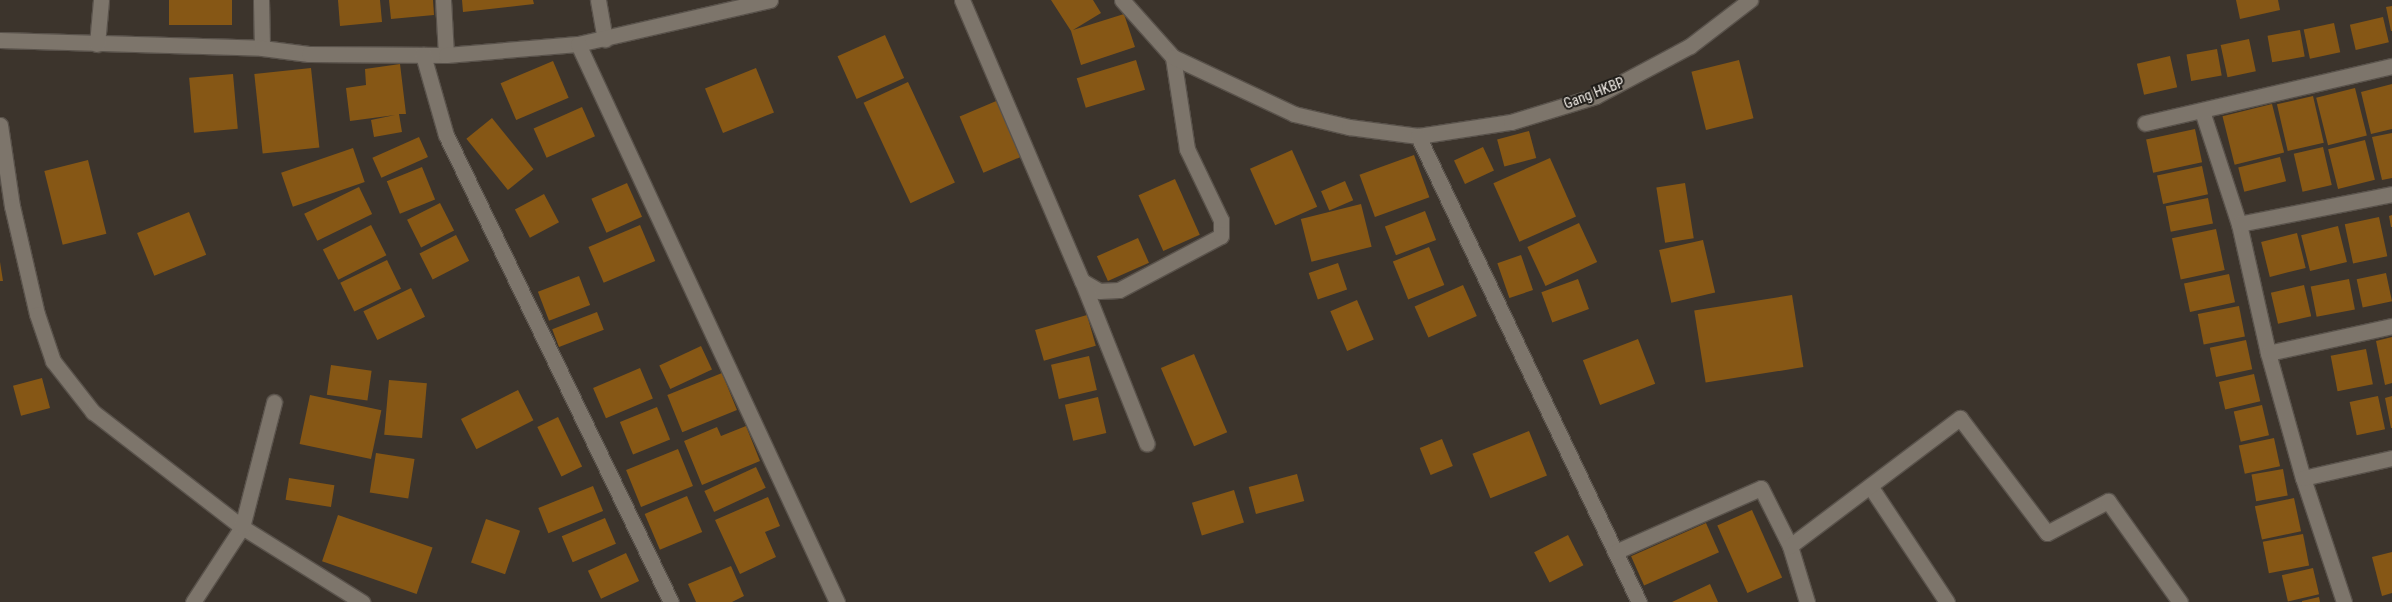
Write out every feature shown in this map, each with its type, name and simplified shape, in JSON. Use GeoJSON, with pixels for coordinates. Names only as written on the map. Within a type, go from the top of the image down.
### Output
{"type":"FeatureCollection","features":[{"type":"Feature","properties":{"kind":"street"},"geometry":{"type":"LineString","coordinates":[[97,44],[101,0]]}},
{"type":"Feature","properties":{"kind":"street"},"geometry":{"type":"LineString","coordinates":[[261,0],[262,48]]}},
{"type":"Feature","properties":{"kind":"street"},"geometry":{"type":"LineString","coordinates":[[443,0],[446,55]]}},
{"type":"Feature","properties":{"kind":"street"},"geometry":{"type":"LineString","coordinates":[[598,0],[605,39]]}},
{"type":"Feature","properties":{"kind":"street"},"geometry":{"type":"LineString","coordinates":[[0,40],[262,48],[309,54],[446,55],[578,44],[770,0]]}},
{"type":"Feature","properties":{"kind":"street"},"geometry":{"type":"LineString","coordinates":[[962,0],[1082,281],[1147,444]]}},
{"type":"Feature","properties":{"kind":"street"},"geometry":{"type":"LineString","coordinates":[[1082,281],[1099,291],[1119,290],[1221,236],[1221,220],[1187,149],[1173,57],[1122,0]]}},
{"type":"Feature","properties":{"kind":"street","name":"Gang HKBP"},"geometry":{"type":"LineString","coordinates":[[1173,57],[1294,114],[1350,127],[1418,136],[1511,122],[1596,96],[1654,68],[1690,46],[1750,0]]}},
{"type":"Feature","properties":{"kind":"street"},"geometry":{"type":"LineString","coordinates":[[578,44],[837,602]]}},
{"type":"Feature","properties":{"kind":"street"},"geometry":{"type":"LineString","coordinates":[[423,55],[446,134],[671,602]]}},
{"type":"Feature","properties":{"kind":"street"},"geometry":{"type":"LineString","coordinates":[[2145,122],[2202,111],[2392,66]]}},
{"type":"Feature","properties":{"kind":"street"},"geometry":{"type":"LineString","coordinates":[[2202,111],[2239,224],[2268,354],[2303,478],[2344,602]]}},
{"type":"Feature","properties":{"kind":"street"},"geometry":{"type":"LineString","coordinates":[[0,125],[12,206],[37,314],[53,360],[93,412],[242,526],[362,602]]}},
{"type":"Feature","properties":{"kind":"street"},"geometry":{"type":"LineString","coordinates":[[1418,136],[1639,602]]}},
{"type":"Feature","properties":{"kind":"street"},"geometry":{"type":"LineString","coordinates":[[2239,224],[2392,194]]}},
{"type":"Feature","properties":{"kind":"street"},"geometry":{"type":"LineString","coordinates":[[2268,354],[2392,326]]}},
{"type":"Feature","properties":{"kind":"street"},"geometry":{"type":"LineString","coordinates":[[193,602],[242,526],[274,402]]}},
{"type":"Feature","properties":{"kind":"street"},"geometry":{"type":"LineString","coordinates":[[1790,546],[1960,418],[2047,534],[2108,501],[2180,602]]}},
{"type":"Feature","properties":{"kind":"street"},"geometry":{"type":"LineString","coordinates":[[2303,478],[2392,458]]}},
{"type":"Feature","properties":{"kind":"street"},"geometry":{"type":"LineString","coordinates":[[1870,486],[1947,602]]}},
{"type":"Feature","properties":{"kind":"street"},"geometry":{"type":"LineString","coordinates":[[1615,552],[1762,488],[1790,546],[1807,602]]}},
{"type":"Feature","properties":{"kind":"building"},"geometry":{"type":"Polygon","coordinates":[[[169,0],[232,0],[232,25],[169,25],[169,0]]]}},
{"type":"Feature","properties":{"kind":"building"},"geometry":{"type":"Polygon","coordinates":[[[338,0],[380,0],[382,22],[340,26],[338,0]]]}},
{"type":"Feature","properties":{"kind":"building"},"geometry":{"type":"Polygon","coordinates":[[[389,0],[433,0],[434,15],[391,19],[389,0]]]}},
{"type":"Feature","properties":{"kind":"building"},"geometry":{"type":"Polygon","coordinates":[[[462,0],[533,0],[534,4],[463,12],[462,0]]]}},
{"type":"Feature","properties":{"kind":"building"},"geometry":{"type":"Polygon","coordinates":[[[1051,0],[1093,0],[1101,13],[1073,30],[1124,14],[1135,47],[1081,65],[1071,31],[1051,0]]]}},
{"type":"Feature","properties":{"kind":"building"},"geometry":{"type":"Polygon","coordinates":[[[2236,0],[2278,0],[2280,10],[2240,19],[2236,0]]]}},
{"type":"Feature","properties":{"kind":"building"},"geometry":{"type":"Polygon","coordinates":[[[2392,6],[2392,31],[2391,31],[2386,7],[2392,6]]]}},
{"type":"Feature","properties":{"kind":"building"},"geometry":{"type":"Polygon","coordinates":[[[2383,17],[2389,42],[2356,50],[2350,25],[2383,17]]]}},
{"type":"Feature","properties":{"kind":"building"},"geometry":{"type":"Polygon","coordinates":[[[2334,23],[2340,52],[2310,59],[2304,29],[2334,23]]]}},
{"type":"Feature","properties":{"kind":"building"},"geometry":{"type":"Polygon","coordinates":[[[2300,30],[2305,57],[2272,62],[2268,36],[2300,30]]]}},
{"type":"Feature","properties":{"kind":"building"},"geometry":{"type":"Polygon","coordinates":[[[885,35],[904,78],[857,99],[837,56],[885,35]]]}},
{"type":"Feature","properties":{"kind":"building"},"geometry":{"type":"Polygon","coordinates":[[[2249,39],[2256,71],[2227,77],[2221,45],[2249,39]]]}},
{"type":"Feature","properties":{"kind":"building"},"geometry":{"type":"Polygon","coordinates":[[[2217,49],[2222,76],[2191,81],[2186,54],[2217,49]]]}},
{"type":"Feature","properties":{"kind":"building"},"geometry":{"type":"Polygon","coordinates":[[[2170,56],[2177,87],[2144,95],[2137,64],[2170,56]]]}},
{"type":"Feature","properties":{"kind":"building"},"geometry":{"type":"Polygon","coordinates":[[[1136,60],[1145,90],[1086,108],[1077,78],[1136,60]]]}},
{"type":"Feature","properties":{"kind":"building"},"geometry":{"type":"Polygon","coordinates":[[[1739,60],[1754,118],[1706,130],[1691,72],[1739,60]]]}},
{"type":"Feature","properties":{"kind":"building"},"geometry":{"type":"Polygon","coordinates":[[[553,61],[569,98],[516,120],[501,83],[553,61]]]}},
{"type":"Feature","properties":{"kind":"building"},"geometry":{"type":"Polygon","coordinates":[[[400,64],[406,114],[399,114],[402,132],[374,137],[371,120],[395,115],[350,121],[346,88],[366,85],[365,69],[400,64]]]}},
{"type":"Feature","properties":{"kind":"building"},"geometry":{"type":"Polygon","coordinates":[[[311,68],[319,148],[263,154],[254,74],[311,68]]]}},
{"type":"Feature","properties":{"kind":"building"},"geometry":{"type":"Polygon","coordinates":[[[756,68],[774,113],[723,133],[705,89],[756,68]]]}},
{"type":"Feature","properties":{"kind":"building"},"geometry":{"type":"Polygon","coordinates":[[[233,74],[238,129],[194,133],[189,78],[233,74]]]}},
{"type":"Feature","properties":{"kind":"building"},"geometry":{"type":"Polygon","coordinates":[[[908,82],[955,183],[911,203],[864,103],[908,82]]]}},
{"type":"Feature","properties":{"kind":"building"},"geometry":{"type":"Polygon","coordinates":[[[2392,84],[2392,129],[2371,134],[2361,92],[2392,84]]]}},
{"type":"Feature","properties":{"kind":"building"},"geometry":{"type":"Polygon","coordinates":[[[2355,88],[2367,136],[2328,145],[2316,98],[2355,88]]]}},
{"type":"Feature","properties":{"kind":"building"},"geometry":{"type":"Polygon","coordinates":[[[2313,96],[2324,143],[2288,151],[2277,104],[2313,96]]]}},
{"type":"Feature","properties":{"kind":"building"},"geometry":{"type":"Polygon","coordinates":[[[1001,99],[1025,155],[983,173],[960,117],[1001,99]]]}},
{"type":"Feature","properties":{"kind":"building"},"geometry":{"type":"Polygon","coordinates":[[[2272,104],[2284,153],[2235,165],[2223,116],[2272,104]]]}},
{"type":"Feature","properties":{"kind":"building"},"geometry":{"type":"Polygon","coordinates":[[[582,107],[595,136],[547,158],[534,129],[582,107]]]}},
{"type":"Feature","properties":{"kind":"building"},"geometry":{"type":"Polygon","coordinates":[[[492,118],[534,169],[508,190],[466,139],[492,118]]]}},
{"type":"Feature","properties":{"kind":"building"},"geometry":{"type":"Polygon","coordinates":[[[2195,129],[2202,162],[2153,173],[2146,139],[2195,129]]]}},
{"type":"Feature","properties":{"kind":"building"},"geometry":{"type":"Polygon","coordinates":[[[1529,131],[1536,158],[1504,167],[1497,140],[1529,131]]]}},
{"type":"Feature","properties":{"kind":"building"},"geometry":{"type":"Polygon","coordinates":[[[2392,133],[2392,178],[2382,180],[2372,137],[2392,133]]]}},
{"type":"Feature","properties":{"kind":"building"},"geometry":{"type":"Polygon","coordinates":[[[419,137],[428,157],[381,178],[372,158],[419,137]]]}},
{"type":"Feature","properties":{"kind":"building"},"geometry":{"type":"Polygon","coordinates":[[[2365,140],[2375,180],[2338,189],[2328,149],[2365,140]]]}},
{"type":"Feature","properties":{"kind":"building"},"geometry":{"type":"Polygon","coordinates":[[[1483,147],[1494,171],[1465,184],[1454,161],[1483,147]]]}},
{"type":"Feature","properties":{"kind":"building"},"geometry":{"type":"Polygon","coordinates":[[[2323,147],[2332,185],[2303,192],[2294,154],[2323,147]]]}},
{"type":"Feature","properties":{"kind":"building"},"geometry":{"type":"Polygon","coordinates":[[[353,148],[365,182],[293,207],[281,173],[353,148]]]}},
{"type":"Feature","properties":{"kind":"building"},"geometry":{"type":"Polygon","coordinates":[[[1292,150],[1317,207],[1275,225],[1250,169],[1292,150]]]}},
{"type":"Feature","properties":{"kind":"building"},"geometry":{"type":"Polygon","coordinates":[[[1414,155],[1429,197],[1375,217],[1359,175],[1414,155]]]}},
{"type":"Feature","properties":{"kind":"building"},"geometry":{"type":"Polygon","coordinates":[[[2280,157],[2286,181],[2244,192],[2238,167],[2280,157]]]}},
{"type":"Feature","properties":{"kind":"building"},"geometry":{"type":"Polygon","coordinates":[[[1550,158],[1576,216],[1519,242],[1493,183],[1550,158]]]}},
{"type":"Feature","properties":{"kind":"building"},"geometry":{"type":"Polygon","coordinates":[[[88,160],[106,234],[63,245],[44,171],[88,160]]]}},
{"type":"Feature","properties":{"kind":"building"},"geometry":{"type":"Polygon","coordinates":[[[2202,166],[2208,194],[2163,204],[2157,176],[2202,166]]]}},
{"type":"Feature","properties":{"kind":"building"},"geometry":{"type":"Polygon","coordinates":[[[422,167],[435,199],[400,214],[387,181],[422,167]]]}},
{"type":"Feature","properties":{"kind":"building"},"geometry":{"type":"Polygon","coordinates":[[[1175,179],[1200,235],[1163,251],[1138,195],[1175,179]]]}},
{"type":"Feature","properties":{"kind":"building"},"geometry":{"type":"Polygon","coordinates":[[[1345,181],[1353,200],[1329,210],[1321,191],[1345,181]]]}},
{"type":"Feature","properties":{"kind":"building"},"geometry":{"type":"Polygon","coordinates":[[[627,183],[642,217],[606,233],[591,199],[627,183]]]}},
{"type":"Feature","properties":{"kind":"building"},"geometry":{"type":"Polygon","coordinates":[[[1685,183],[1694,238],[1665,243],[1656,188],[1685,183]]]}},
{"type":"Feature","properties":{"kind":"building"},"geometry":{"type":"Polygon","coordinates":[[[359,187],[372,214],[317,241],[304,214],[359,187]]]}},
{"type":"Feature","properties":{"kind":"building"},"geometry":{"type":"Polygon","coordinates":[[[544,194],[559,222],[530,238],[515,209],[544,194]]]}},
{"type":"Feature","properties":{"kind":"building"},"geometry":{"type":"Polygon","coordinates":[[[2208,198],[2213,224],[2171,232],[2166,206],[2208,198]]]}},
{"type":"Feature","properties":{"kind":"building"},"geometry":{"type":"Polygon","coordinates":[[[440,203],[454,231],[421,247],[407,220],[440,203]]]}},
{"type":"Feature","properties":{"kind":"building"},"geometry":{"type":"Polygon","coordinates":[[[1361,204],[1372,247],[1311,262],[1301,219],[1361,204]]]}},
{"type":"Feature","properties":{"kind":"building"},"geometry":{"type":"Polygon","coordinates":[[[1425,211],[1436,240],[1396,255],[1385,226],[1425,211]]]}},
{"type":"Feature","properties":{"kind":"building"},"geometry":{"type":"Polygon","coordinates":[[[189,212],[206,255],[154,276],[137,233],[189,212]]]}},
{"type":"Feature","properties":{"kind":"building"},"geometry":{"type":"Polygon","coordinates":[[[2392,215],[2392,227],[2391,227],[2389,216],[2392,215]]]}},
{"type":"Feature","properties":{"kind":"building"},"geometry":{"type":"Polygon","coordinates":[[[2379,217],[2387,256],[2353,263],[2345,224],[2379,217]]]}},
{"type":"Feature","properties":{"kind":"building"},"geometry":{"type":"Polygon","coordinates":[[[1579,223],[1597,262],[1546,286],[1527,247],[1579,223]]]}},
{"type":"Feature","properties":{"kind":"building"},"geometry":{"type":"Polygon","coordinates":[[[371,225],[386,255],[338,280],[323,250],[371,225]]]}},
{"type":"Feature","properties":{"kind":"building"},"geometry":{"type":"Polygon","coordinates":[[[640,225],[655,261],[604,283],[588,247],[640,225]]]}},
{"type":"Feature","properties":{"kind":"building"},"geometry":{"type":"Polygon","coordinates":[[[2338,226],[2347,262],[2310,271],[2301,235],[2338,226]]]}},
{"type":"Feature","properties":{"kind":"building"},"geometry":{"type":"Polygon","coordinates":[[[2216,229],[2225,270],[2181,279],[2172,238],[2216,229]]]}},
{"type":"Feature","properties":{"kind":"building"},"geometry":{"type":"Polygon","coordinates":[[[2297,233],[2306,268],[2270,277],[2261,242],[2297,233]]]}},
{"type":"Feature","properties":{"kind":"building"},"geometry":{"type":"Polygon","coordinates":[[[456,235],[469,261],[433,279],[419,254],[456,235]]]}},
{"type":"Feature","properties":{"kind":"building"},"geometry":{"type":"Polygon","coordinates":[[[1138,238],[1149,263],[1108,281],[1097,256],[1138,238]]]}},
{"type":"Feature","properties":{"kind":"building"},"geometry":{"type":"Polygon","coordinates":[[[1703,240],[1715,293],[1671,303],[1659,250],[1703,240]]]}},
{"type":"Feature","properties":{"kind":"building"},"geometry":{"type":"Polygon","coordinates":[[[1429,247],[1444,285],[1408,300],[1393,262],[1429,247]]]}},
{"type":"Feature","properties":{"kind":"building"},"geometry":{"type":"Polygon","coordinates":[[[1521,255],[1533,290],[1509,298],[1497,263],[1521,255]]]}},
{"type":"Feature","properties":{"kind":"building"},"geometry":{"type":"Polygon","coordinates":[[[387,260],[401,289],[354,312],[340,283],[387,260]]]}},
{"type":"Feature","properties":{"kind":"building"},"geometry":{"type":"Polygon","coordinates":[[[0,262],[3,281],[0,281],[0,262]]]}},
{"type":"Feature","properties":{"kind":"building"},"geometry":{"type":"Polygon","coordinates":[[[1338,263],[1347,289],[1318,300],[1309,273],[1338,263]]]}},
{"type":"Feature","properties":{"kind":"building"},"geometry":{"type":"Polygon","coordinates":[[[2386,273],[2392,301],[2363,308],[2357,279],[2386,273]]]}},
{"type":"Feature","properties":{"kind":"building"},"geometry":{"type":"Polygon","coordinates":[[[2229,274],[2235,302],[2190,312],[2184,284],[2229,274]]]}},
{"type":"Feature","properties":{"kind":"building"},"geometry":{"type":"Polygon","coordinates":[[[579,276],[590,305],[549,321],[538,292],[579,276]]]}},
{"type":"Feature","properties":{"kind":"building"},"geometry":{"type":"Polygon","coordinates":[[[1578,279],[1589,309],[1552,322],[1541,292],[1578,279]]]}},
{"type":"Feature","properties":{"kind":"building"},"geometry":{"type":"Polygon","coordinates":[[[2349,279],[2355,309],[2317,317],[2311,286],[2349,279]]]}},
{"type":"Feature","properties":{"kind":"building"},"geometry":{"type":"Polygon","coordinates":[[[1463,285],[1477,316],[1428,338],[1415,307],[1463,285]]]}},
{"type":"Feature","properties":{"kind":"building"},"geometry":{"type":"Polygon","coordinates":[[[2304,285],[2311,316],[2278,324],[2271,293],[2304,285]]]}},
{"type":"Feature","properties":{"kind":"building"},"geometry":{"type":"Polygon","coordinates":[[[411,288],[425,317],[377,340],[363,311],[411,288]]]}},
{"type":"Feature","properties":{"kind":"building"},"geometry":{"type":"Polygon","coordinates":[[[1792,295],[1803,367],[1706,383],[1694,310],[1792,295]]]}},
{"type":"Feature","properties":{"kind":"building"},"geometry":{"type":"Polygon","coordinates":[[[1357,300],[1374,340],[1347,351],[1330,311],[1357,300]]]}},
{"type":"Feature","properties":{"kind":"building"},"geometry":{"type":"Polygon","coordinates":[[[2239,306],[2245,336],[2204,344],[2198,314],[2239,306]]]}},
{"type":"Feature","properties":{"kind":"building"},"geometry":{"type":"Polygon","coordinates":[[[597,312],[604,330],[559,347],[552,329],[597,312]]]}},
{"type":"Feature","properties":{"kind":"building"},"geometry":{"type":"Polygon","coordinates":[[[1087,315],[1096,346],[1044,361],[1035,330],[1087,315]]]}},
{"type":"Feature","properties":{"kind":"building"},"geometry":{"type":"Polygon","coordinates":[[[2392,337],[2392,383],[2385,385],[2376,341],[2392,337]]]}},
{"type":"Feature","properties":{"kind":"building"},"geometry":{"type":"Polygon","coordinates":[[[1638,339],[1655,384],[1600,405],[1583,360],[1638,339]]]}},
{"type":"Feature","properties":{"kind":"building"},"geometry":{"type":"Polygon","coordinates":[[[2246,340],[2252,369],[2216,377],[2210,348],[2246,340]]]}},
{"type":"Feature","properties":{"kind":"building"},"geometry":{"type":"Polygon","coordinates":[[[701,346],[712,370],[670,389],[659,365],[701,346]]]}},
{"type":"Feature","properties":{"kind":"building"},"geometry":{"type":"Polygon","coordinates":[[[2366,349],[2373,384],[2338,391],[2331,356],[2366,349]]]}},
{"type":"Feature","properties":{"kind":"building"},"geometry":{"type":"Polygon","coordinates":[[[1194,354],[1227,432],[1194,446],[1161,368],[1194,354]]]}},
{"type":"Feature","properties":{"kind":"building"},"geometry":{"type":"Polygon","coordinates":[[[1089,356],[1097,390],[1059,399],[1051,365],[1089,356]]]}},
{"type":"Feature","properties":{"kind":"building"},"geometry":{"type":"Polygon","coordinates":[[[331,365],[372,371],[367,400],[327,395],[331,365]]]}},
{"type":"Feature","properties":{"kind":"building"},"geometry":{"type":"Polygon","coordinates":[[[640,368],[653,398],[606,418],[593,388],[640,368]]]}},
{"type":"Feature","properties":{"kind":"building"},"geometry":{"type":"Polygon","coordinates":[[[722,373],[737,410],[682,432],[667,395],[722,373]]]}},
{"type":"Feature","properties":{"kind":"building"},"geometry":{"type":"Polygon","coordinates":[[[2254,374],[2260,401],[2225,409],[2219,382],[2254,374]]]}},
{"type":"Feature","properties":{"kind":"building"},"geometry":{"type":"Polygon","coordinates":[[[42,378],[50,408],[21,416],[13,386],[42,378]]]}},
{"type":"Feature","properties":{"kind":"building"},"geometry":{"type":"Polygon","coordinates":[[[389,380],[427,383],[422,438],[384,435],[389,380]]]}},
{"type":"Feature","properties":{"kind":"building"},"geometry":{"type":"Polygon","coordinates":[[[518,390],[533,420],[476,449],[461,419],[518,390]]]}},
{"type":"Feature","properties":{"kind":"building"},"geometry":{"type":"Polygon","coordinates":[[[310,395],[381,410],[371,459],[300,444],[310,395]]]}},
{"type":"Feature","properties":{"kind":"building"},"geometry":{"type":"Polygon","coordinates":[[[2378,396],[2385,429],[2357,435],[2350,402],[2378,396]]]}},
{"type":"Feature","properties":{"kind":"building"},"geometry":{"type":"Polygon","coordinates":[[[2392,396],[2392,428],[2391,428],[2385,398],[2392,396]]]}},
{"type":"Feature","properties":{"kind":"building"},"geometry":{"type":"Polygon","coordinates":[[[1098,397],[1106,433],[1073,441],[1065,405],[1098,397]]]}},
{"type":"Feature","properties":{"kind":"building"},"geometry":{"type":"Polygon","coordinates":[[[2262,405],[2269,435],[2241,442],[2234,412],[2262,405]]]}},
{"type":"Feature","properties":{"kind":"building"},"geometry":{"type":"Polygon","coordinates":[[[657,407],[670,439],[633,454],[620,422],[657,407]]]}},
{"type":"Feature","properties":{"kind":"building"},"geometry":{"type":"Polygon","coordinates":[[[558,417],[582,466],[561,477],[537,427],[558,417]]]}},
{"type":"Feature","properties":{"kind":"building"},"geometry":{"type":"Polygon","coordinates":[[[746,426],[760,461],[702,485],[684,441],[717,427],[721,436],[746,426]]]}},
{"type":"Feature","properties":{"kind":"building"},"geometry":{"type":"Polygon","coordinates":[[[1529,431],[1547,476],[1490,498],[1472,454],[1529,431]]]}},
{"type":"Feature","properties":{"kind":"building"},"geometry":{"type":"Polygon","coordinates":[[[2274,438],[2280,466],[2245,474],[2239,445],[2274,438]]]}},
{"type":"Feature","properties":{"kind":"building"},"geometry":{"type":"Polygon","coordinates":[[[1442,439],[1453,466],[1431,475],[1420,448],[1442,439]]]}},
{"type":"Feature","properties":{"kind":"building"},"geometry":{"type":"Polygon","coordinates":[[[678,449],[693,486],[641,507],[626,470],[678,449]]]}},
{"type":"Feature","properties":{"kind":"building"},"geometry":{"type":"Polygon","coordinates":[[[376,453],[415,459],[408,499],[370,493],[376,453]]]}},
{"type":"Feature","properties":{"kind":"building"},"geometry":{"type":"Polygon","coordinates":[[[756,467],[766,488],[714,512],[704,491],[756,467]]]}},
{"type":"Feature","properties":{"kind":"building"},"geometry":{"type":"Polygon","coordinates":[[[2283,469],[2288,496],[2256,501],[2251,475],[2283,469]]]}},
{"type":"Feature","properties":{"kind":"building"},"geometry":{"type":"Polygon","coordinates":[[[1297,474],[1304,501],[1256,514],[1249,487],[1297,474]]]}},
{"type":"Feature","properties":{"kind":"building"},"geometry":{"type":"Polygon","coordinates":[[[289,478],[334,485],[331,507],[286,500],[289,478]]]}},
{"type":"Feature","properties":{"kind":"building"},"geometry":{"type":"Polygon","coordinates":[[[593,486],[603,511],[548,533],[538,508],[593,486]]]}},
{"type":"Feature","properties":{"kind":"building"},"geometry":{"type":"Polygon","coordinates":[[[1234,490],[1244,523],[1202,535],[1192,503],[1234,490]]]}},
{"type":"Feature","properties":{"kind":"building"},"geometry":{"type":"Polygon","coordinates":[[[687,496],[702,532],[660,550],[645,514],[687,496]]]}},
{"type":"Feature","properties":{"kind":"building"},"geometry":{"type":"Polygon","coordinates":[[[768,497],[780,526],[765,532],[776,557],[740,574],[715,520],[768,497]]]}},
{"type":"Feature","properties":{"kind":"building"},"geometry":{"type":"Polygon","coordinates":[[[2294,498],[2301,531],[2262,540],[2255,506],[2294,498]]]}},
{"type":"Feature","properties":{"kind":"building"},"geometry":{"type":"Polygon","coordinates":[[[1752,510],[1782,578],[1747,593],[1717,525],[1752,510]]]}},
{"type":"Feature","properties":{"kind":"building"},"geometry":{"type":"Polygon","coordinates":[[[338,515],[433,548],[417,594],[322,561],[338,515]]]}},
{"type":"Feature","properties":{"kind":"building"},"geometry":{"type":"Polygon","coordinates":[[[605,518],[616,544],[573,562],[562,536],[605,518]]]}},
{"type":"Feature","properties":{"kind":"building"},"geometry":{"type":"Polygon","coordinates":[[[486,519],[520,531],[505,574],[471,562],[486,519]]]}},
{"type":"Feature","properties":{"kind":"building"},"geometry":{"type":"Polygon","coordinates":[[[1706,523],[1719,552],[1644,586],[1631,556],[1706,523]]]}},
{"type":"Feature","properties":{"kind":"building"},"geometry":{"type":"Polygon","coordinates":[[[2303,534],[2309,565],[2269,573],[2263,542],[2303,534]]]}},
{"type":"Feature","properties":{"kind":"building"},"geometry":{"type":"Polygon","coordinates":[[[1568,535],[1583,565],[1550,583],[1534,552],[1568,535]]]}},
{"type":"Feature","properties":{"kind":"building"},"geometry":{"type":"Polygon","coordinates":[[[2392,552],[2392,593],[2382,596],[2372,557],[2392,552]]]}},
{"type":"Feature","properties":{"kind":"building"},"geometry":{"type":"Polygon","coordinates":[[[626,553],[639,581],[601,599],[588,571],[626,553]]]}},
{"type":"Feature","properties":{"kind":"building"},"geometry":{"type":"Polygon","coordinates":[[[731,566],[744,596],[732,602],[696,602],[688,584],[731,566]]]}},
{"type":"Feature","properties":{"kind":"building"},"geometry":{"type":"Polygon","coordinates":[[[2313,568],[2319,594],[2288,602],[2282,575],[2313,568]]]}},
{"type":"Feature","properties":{"kind":"building"},"geometry":{"type":"Polygon","coordinates":[[[1710,584],[1718,602],[1672,602],[1710,584]]]}},
{"type":"Feature","properties":{"kind":"building"},"geometry":{"type":"Polygon","coordinates":[[[2319,597],[2320,602],[2302,602],[2302,601],[2319,597]]]}}]}
